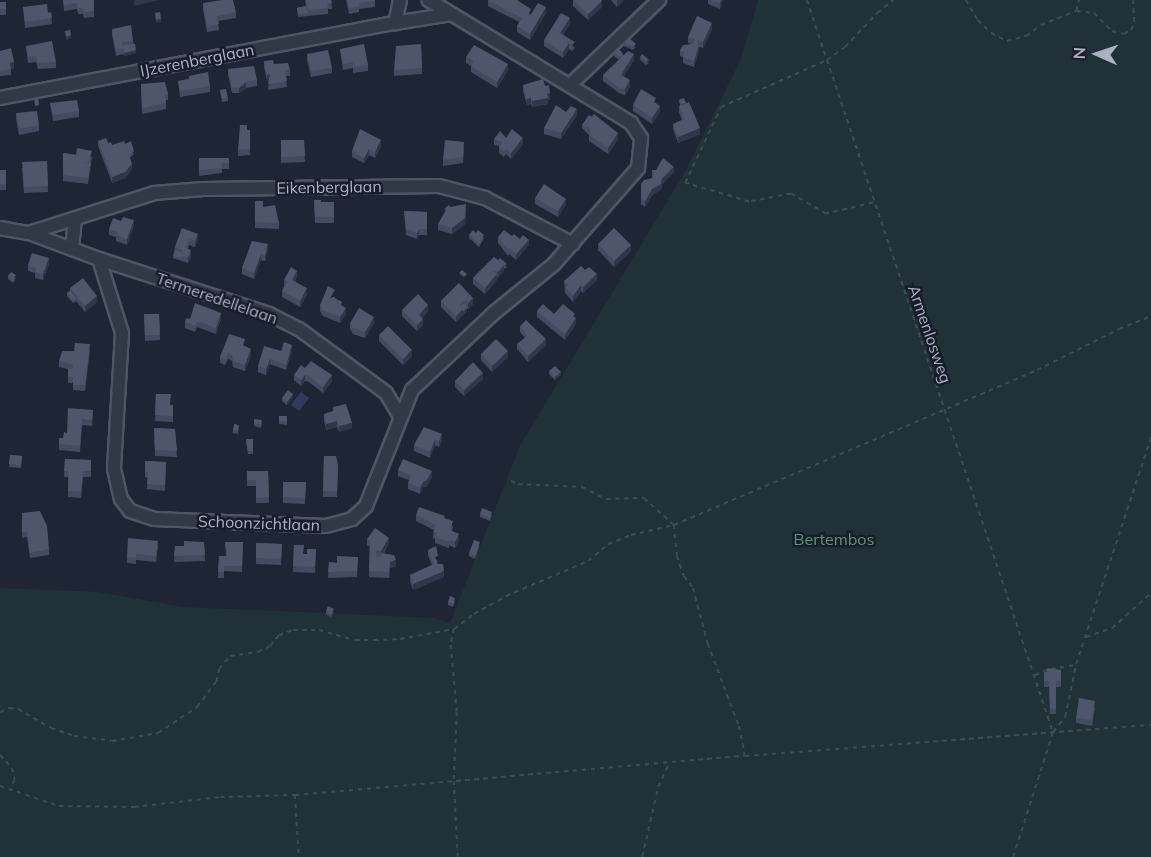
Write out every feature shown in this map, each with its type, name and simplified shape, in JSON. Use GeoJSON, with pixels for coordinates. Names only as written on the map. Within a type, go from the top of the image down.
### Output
{"type":"FeatureCollection","features":[{"type":"Feature","properties":{"kind":"street"},"geometry":{"type":"LineString","coordinates":[[395,23],[400,0]]}},
{"type":"Feature","properties":{"kind":"street","name":"Schoonzichtlaan"},"geometry":{"type":"LineString","coordinates":[[99,259],[122,333],[114,469],[121,499],[130,511],[139,516],[154,519],[326,526],[344,523],[366,506],[412,390],[495,312],[554,264],[638,168],[641,138],[631,123],[571,84],[429,0]]}},
{"type":"Feature","properties":{"kind":"street"},"geometry":{"type":"LineString","coordinates":[[571,84],[659,0]]}},
{"type":"Feature","properties":{"kind":"street","name":"IJzerenberglaan"},"geometry":{"type":"LineString","coordinates":[[0,98],[451,14]]}},
{"type":"Feature","properties":{"kind":"street","name":"Eikenberglaan"},"geometry":{"type":"LineString","coordinates":[[29,233],[154,193],[203,189],[439,186],[485,198],[573,244]]}},
{"type":"Feature","properties":{"kind":"street"},"geometry":{"type":"LineString","coordinates":[[72,248],[75,218]]}},
{"type":"Feature","properties":{"kind":"street"},"geometry":{"type":"LineString","coordinates":[[0,228],[29,233],[99,259]]}},
{"type":"Feature","properties":{"kind":"street","name":"Termeredellelaan"},"geometry":{"type":"LineString","coordinates":[[99,259],[269,314],[299,329],[386,393],[400,416]]}},
{"type":"Feature","properties":{"kind":"street"},"geometry":{"type":"LineString","coordinates":[[386,393],[412,390]]}},
{"type":"Feature","properties":{"kind":"path","name":"Armenlosweg"},"geometry":{"type":"LineString","coordinates":[[807,0],[1053,732]]}},
{"type":"Feature","properties":{"kind":"path"},"geometry":{"type":"LineString","coordinates":[[875,203],[826,214],[791,194],[749,202],[685,183],[721,107],[827,60],[845,47],[869,20],[893,0]]}},
{"type":"Feature","properties":{"kind":"path"},"geometry":{"type":"LineString","coordinates":[[966,0],[978,20],[991,33],[1007,41],[1026,36],[1041,25],[1076,11],[1094,13],[1112,31],[1124,34],[1131,30],[1134,22],[1133,0]]}},
{"type":"Feature","properties":{"kind":"path"},"geometry":{"type":"LineString","coordinates":[[1076,11],[1079,0]]}},
{"type":"Feature","properties":{"kind":"path"},"geometry":{"type":"LineString","coordinates":[[0,712],[9,708],[18,709],[51,728],[74,736],[112,741],[159,733],[197,707],[216,682],[219,669],[230,656],[258,652],[270,645],[279,635],[293,630],[319,630],[355,640],[400,639],[454,628],[506,596],[588,561],[609,544],[674,525],[944,410],[1151,316]]}},
{"type":"Feature","properties":{"kind":"path"},"geometry":{"type":"LineString","coordinates":[[1013,857],[1053,732],[1065,717],[1076,664],[1151,437]]}},
{"type":"Feature","properties":{"kind":"path"},"geometry":{"type":"LineString","coordinates":[[510,481],[518,484],[582,487],[606,499],[644,498],[674,525],[677,556],[684,576],[693,588],[708,644],[739,726],[745,756]]}},
{"type":"Feature","properties":{"kind":"path"},"geometry":{"type":"LineString","coordinates":[[1085,637],[1112,628],[1151,593]]}},
{"type":"Feature","properties":{"kind":"path"},"geometry":{"type":"LineString","coordinates":[[454,628],[451,645],[457,712],[454,781],[458,857]]}},
{"type":"Feature","properties":{"kind":"path"},"geometry":{"type":"LineString","coordinates":[[1035,675],[1076,664]]}},
{"type":"Feature","properties":{"kind":"path"},"geometry":{"type":"LineString","coordinates":[[0,786],[59,806],[134,807],[220,797],[295,795],[670,762],[1151,725]]}},
{"type":"Feature","properties":{"kind":"path"},"geometry":{"type":"LineString","coordinates":[[0,755],[12,768],[15,780],[11,788]]}},
{"type":"Feature","properties":{"kind":"path"},"geometry":{"type":"LineString","coordinates":[[642,857],[658,788],[670,762]]}},
{"type":"Feature","properties":{"kind":"path"},"geometry":{"type":"LineString","coordinates":[[295,795],[299,857]]}},
{"type":"Feature","properties":{"kind":"green space","name":"Bertembos"},"geometry":{"type":"Polygon","coordinates":[[[758,0],[1151,0],[1151,857],[0,857],[0,588],[99,592],[183,607],[433,618],[450,623],[520,446],[686,170],[741,59],[758,0]]]}},
{"type":"Feature","properties":{"kind":"water"},"geometry":{"type":"Polygon","coordinates":[[[301,392],[309,398],[299,411],[291,405],[301,392]]]}},
{"type":"Feature","properties":{"kind":"building"},"geometry":{"type":"Polygon","coordinates":[[[63,0],[94,0],[94,11],[84,12],[83,8],[78,8],[77,3],[64,5],[63,0]]]}},
{"type":"Feature","properties":{"kind":"building"},"geometry":{"type":"Polygon","coordinates":[[[233,0],[236,12],[217,16],[219,24],[207,27],[203,3],[233,0]]]}},
{"type":"Feature","properties":{"kind":"building"},"geometry":{"type":"Polygon","coordinates":[[[306,0],[331,0],[332,3],[327,4],[328,8],[308,10],[306,0]]]}},
{"type":"Feature","properties":{"kind":"building"},"geometry":{"type":"Polygon","coordinates":[[[347,0],[375,1],[359,3],[359,7],[349,8],[347,0]]]}},
{"type":"Feature","properties":{"kind":"building"},"geometry":{"type":"Polygon","coordinates":[[[488,0],[517,0],[531,9],[528,15],[530,16],[538,3],[546,7],[530,34],[517,26],[522,18],[488,0]]]}},
{"type":"Feature","properties":{"kind":"building"},"geometry":{"type":"Polygon","coordinates":[[[573,0],[601,0],[602,1],[588,14],[573,0]]]}},
{"type":"Feature","properties":{"kind":"building"},"geometry":{"type":"Polygon","coordinates":[[[0,2],[6,2],[6,9],[0,9],[0,2]]]}},
{"type":"Feature","properties":{"kind":"building"},"geometry":{"type":"Polygon","coordinates":[[[47,4],[48,13],[51,12],[52,18],[25,22],[23,7],[47,4]]]}},
{"type":"Feature","properties":{"kind":"building"},"geometry":{"type":"Polygon","coordinates":[[[306,6],[308,13],[298,14],[297,8],[306,6]]]}},
{"type":"Feature","properties":{"kind":"building"},"geometry":{"type":"Polygon","coordinates":[[[160,12],[161,19],[156,20],[155,13],[160,12]]]}},
{"type":"Feature","properties":{"kind":"building"},"geometry":{"type":"Polygon","coordinates":[[[561,13],[570,18],[560,33],[575,42],[572,45],[569,43],[563,52],[544,40],[561,13]]]}},
{"type":"Feature","properties":{"kind":"building"},"geometry":{"type":"Polygon","coordinates":[[[697,16],[712,23],[703,42],[698,40],[699,45],[694,61],[683,57],[684,52],[680,50],[683,45],[693,44],[695,39],[688,37],[697,16]]]}},
{"type":"Feature","properties":{"kind":"building"},"geometry":{"type":"Polygon","coordinates":[[[131,25],[133,41],[122,42],[123,49],[116,50],[112,29],[131,25]]]}},
{"type":"Feature","properties":{"kind":"building"},"geometry":{"type":"Polygon","coordinates":[[[70,30],[71,35],[66,37],[65,31],[70,30]]]}},
{"type":"Feature","properties":{"kind":"building"},"geometry":{"type":"Polygon","coordinates":[[[629,38],[636,44],[633,47],[624,43],[629,38]]]}},
{"type":"Feature","properties":{"kind":"building"},"geometry":{"type":"Polygon","coordinates":[[[52,41],[56,62],[38,63],[36,56],[28,57],[26,46],[52,41]]]}},
{"type":"Feature","properties":{"kind":"building"},"geometry":{"type":"Polygon","coordinates":[[[135,44],[136,50],[124,53],[123,45],[135,44]]]}},
{"type":"Feature","properties":{"kind":"building"},"geometry":{"type":"Polygon","coordinates":[[[364,44],[368,65],[353,67],[353,62],[343,64],[340,49],[364,44]]]}},
{"type":"Feature","properties":{"kind":"building"},"geometry":{"type":"Polygon","coordinates":[[[421,44],[422,68],[394,70],[396,46],[421,44]]]}},
{"type":"Feature","properties":{"kind":"building"},"geometry":{"type":"Polygon","coordinates":[[[474,45],[508,64],[497,82],[471,66],[474,61],[466,57],[474,45]]]}},
{"type":"Feature","properties":{"kind":"building"},"geometry":{"type":"Polygon","coordinates":[[[11,48],[14,62],[10,63],[11,69],[0,71],[0,51],[11,48]]]}},
{"type":"Feature","properties":{"kind":"building"},"geometry":{"type":"Polygon","coordinates":[[[619,49],[623,54],[620,57],[614,53],[619,49]]]}},
{"type":"Feature","properties":{"kind":"building"},"geometry":{"type":"Polygon","coordinates":[[[328,50],[332,68],[311,71],[307,54],[328,50]]]}},
{"type":"Feature","properties":{"kind":"building"},"geometry":{"type":"Polygon","coordinates":[[[628,51],[634,54],[621,75],[630,80],[625,89],[619,88],[603,75],[628,51]]]}},
{"type":"Feature","properties":{"kind":"building"},"geometry":{"type":"Polygon","coordinates":[[[642,54],[649,60],[646,62],[640,57],[642,54]]]}},
{"type":"Feature","properties":{"kind":"building"},"geometry":{"type":"Polygon","coordinates":[[[273,60],[274,64],[288,63],[290,70],[285,70],[287,81],[268,84],[270,74],[267,75],[264,61],[273,60]]]}},
{"type":"Feature","properties":{"kind":"building"},"geometry":{"type":"Polygon","coordinates":[[[254,66],[257,80],[246,82],[239,88],[232,87],[228,69],[254,66]]]}},
{"type":"Feature","properties":{"kind":"building"},"geometry":{"type":"Polygon","coordinates":[[[208,72],[210,86],[180,91],[178,81],[208,72]]]}},
{"type":"Feature","properties":{"kind":"building"},"geometry":{"type":"Polygon","coordinates":[[[543,79],[545,86],[549,85],[548,98],[532,101],[531,98],[527,99],[523,85],[543,79]]]}},
{"type":"Feature","properties":{"kind":"building"},"geometry":{"type":"Polygon","coordinates":[[[165,82],[168,94],[165,95],[166,103],[142,108],[141,84],[165,82]]]}},
{"type":"Feature","properties":{"kind":"building"},"geometry":{"type":"Polygon","coordinates":[[[226,89],[228,98],[222,99],[220,90],[226,89]]]}},
{"type":"Feature","properties":{"kind":"building"},"geometry":{"type":"Polygon","coordinates":[[[641,89],[656,98],[654,102],[660,106],[652,118],[633,105],[641,89]]]}},
{"type":"Feature","properties":{"kind":"building"},"geometry":{"type":"Polygon","coordinates":[[[38,97],[39,105],[35,106],[34,98],[38,97]]]}},
{"type":"Feature","properties":{"kind":"building"},"geometry":{"type":"Polygon","coordinates":[[[684,98],[686,103],[681,105],[679,100],[684,98]]]}},
{"type":"Feature","properties":{"kind":"building"},"geometry":{"type":"Polygon","coordinates":[[[77,100],[79,111],[53,115],[50,103],[77,100]]]}},
{"type":"Feature","properties":{"kind":"building"},"geometry":{"type":"Polygon","coordinates":[[[689,102],[700,128],[678,137],[673,124],[684,119],[679,106],[689,102]]]}},
{"type":"Feature","properties":{"kind":"building"},"geometry":{"type":"Polygon","coordinates":[[[556,105],[566,112],[571,106],[577,109],[561,133],[544,128],[556,105]]]}},
{"type":"Feature","properties":{"kind":"building"},"geometry":{"type":"Polygon","coordinates":[[[37,111],[39,125],[19,129],[16,113],[37,111]]]}},
{"type":"Feature","properties":{"kind":"building"},"geometry":{"type":"Polygon","coordinates":[[[594,114],[618,133],[608,148],[589,135],[591,131],[586,125],[594,114]]]}},
{"type":"Feature","properties":{"kind":"building"},"geometry":{"type":"Polygon","coordinates":[[[589,115],[592,117],[586,128],[582,125],[589,115]]]}},
{"type":"Feature","properties":{"kind":"building"},"geometry":{"type":"Polygon","coordinates":[[[240,125],[247,125],[247,130],[250,130],[250,149],[238,150],[240,125]]]}},
{"type":"Feature","properties":{"kind":"building"},"geometry":{"type":"Polygon","coordinates":[[[360,129],[381,140],[375,152],[369,149],[364,158],[352,151],[360,129]]]}},
{"type":"Feature","properties":{"kind":"building"},"geometry":{"type":"Polygon","coordinates":[[[512,129],[523,138],[511,153],[499,147],[503,142],[494,139],[500,131],[506,138],[512,129]]]}},
{"type":"Feature","properties":{"kind":"building"},"geometry":{"type":"Polygon","coordinates":[[[106,138],[112,145],[124,141],[132,164],[125,172],[112,177],[98,141],[106,138]]]}},
{"type":"Feature","properties":{"kind":"building"},"geometry":{"type":"Polygon","coordinates":[[[281,140],[304,140],[305,156],[281,157],[281,140]]]}},
{"type":"Feature","properties":{"kind":"building"},"geometry":{"type":"Polygon","coordinates":[[[445,140],[464,142],[463,157],[443,160],[445,140]]]}},
{"type":"Feature","properties":{"kind":"building"},"geometry":{"type":"Polygon","coordinates":[[[131,141],[134,151],[129,156],[125,144],[131,141]]]}},
{"type":"Feature","properties":{"kind":"building"},"geometry":{"type":"Polygon","coordinates":[[[77,148],[92,151],[89,162],[83,162],[91,163],[88,178],[63,175],[63,153],[76,155],[77,148]]]}},
{"type":"Feature","properties":{"kind":"building"},"geometry":{"type":"Polygon","coordinates":[[[199,158],[229,158],[229,163],[222,163],[222,168],[199,170],[199,158]]]}},
{"type":"Feature","properties":{"kind":"building"},"geometry":{"type":"Polygon","coordinates":[[[663,158],[674,167],[662,178],[661,184],[652,189],[645,201],[641,198],[641,184],[644,180],[653,178],[652,170],[656,170],[663,158]]]}},
{"type":"Feature","properties":{"kind":"building"},"geometry":{"type":"Polygon","coordinates":[[[47,161],[48,186],[24,187],[22,162],[47,161]]]}},
{"type":"Feature","properties":{"kind":"building"},"geometry":{"type":"Polygon","coordinates":[[[0,170],[6,170],[6,184],[0,184],[0,170]]]}},
{"type":"Feature","properties":{"kind":"building"},"geometry":{"type":"Polygon","coordinates":[[[544,184],[566,199],[558,211],[535,198],[544,184]]]}},
{"type":"Feature","properties":{"kind":"building"},"geometry":{"type":"Polygon","coordinates":[[[314,200],[334,202],[334,217],[315,217],[314,200]]]}},
{"type":"Feature","properties":{"kind":"building"},"geometry":{"type":"Polygon","coordinates":[[[255,201],[263,201],[263,207],[275,205],[279,223],[255,222],[255,201]]]}},
{"type":"Feature","properties":{"kind":"building"},"geometry":{"type":"Polygon","coordinates":[[[466,204],[465,218],[452,228],[438,224],[445,208],[449,205],[450,207],[466,204]]]}},
{"type":"Feature","properties":{"kind":"building"},"geometry":{"type":"Polygon","coordinates":[[[404,211],[427,212],[427,229],[419,229],[417,233],[406,229],[404,211]]]}},
{"type":"Feature","properties":{"kind":"building"},"geometry":{"type":"Polygon","coordinates":[[[123,217],[134,220],[127,239],[116,235],[118,232],[109,229],[113,218],[121,221],[123,217]]]}},
{"type":"Feature","properties":{"kind":"building"},"geometry":{"type":"Polygon","coordinates":[[[182,228],[198,234],[195,241],[189,239],[186,248],[191,250],[188,257],[182,256],[183,250],[175,247],[182,228]]]}},
{"type":"Feature","properties":{"kind":"building"},"geometry":{"type":"Polygon","coordinates":[[[614,228],[631,245],[614,261],[598,244],[614,228]]]}},
{"type":"Feature","properties":{"kind":"building"},"geometry":{"type":"Polygon","coordinates":[[[473,230],[476,233],[478,230],[484,235],[479,244],[469,235],[473,230]]]}},
{"type":"Feature","properties":{"kind":"building"},"geometry":{"type":"Polygon","coordinates":[[[504,230],[512,236],[514,234],[520,239],[523,235],[529,240],[516,254],[509,248],[508,250],[498,237],[504,230]]]}},
{"type":"Feature","properties":{"kind":"building"},"geometry":{"type":"Polygon","coordinates":[[[252,241],[268,244],[265,255],[261,254],[254,273],[242,268],[252,241]]]}},
{"type":"Feature","properties":{"kind":"building"},"geometry":{"type":"Polygon","coordinates":[[[175,250],[183,253],[182,258],[173,256],[175,250]]]}},
{"type":"Feature","properties":{"kind":"building"},"geometry":{"type":"Polygon","coordinates":[[[32,253],[49,258],[43,274],[35,272],[36,268],[28,265],[32,253]]]}},
{"type":"Feature","properties":{"kind":"building"},"geometry":{"type":"Polygon","coordinates":[[[494,257],[504,265],[498,272],[492,270],[497,274],[485,288],[473,278],[494,257]]]}},
{"type":"Feature","properties":{"kind":"building"},"geometry":{"type":"Polygon","coordinates":[[[500,258],[507,264],[504,266],[498,260],[500,258]]]}},
{"type":"Feature","properties":{"kind":"building"},"geometry":{"type":"Polygon","coordinates":[[[581,266],[585,270],[589,267],[597,274],[583,287],[581,285],[573,296],[565,287],[568,285],[564,281],[581,266]]]}},
{"type":"Feature","properties":{"kind":"building"},"geometry":{"type":"Polygon","coordinates":[[[291,267],[297,271],[292,280],[307,288],[300,301],[282,291],[287,282],[284,280],[291,267]]]}},
{"type":"Feature","properties":{"kind":"building"},"geometry":{"type":"Polygon","coordinates":[[[462,270],[467,274],[464,277],[459,273],[462,270]]]}},
{"type":"Feature","properties":{"kind":"building"},"geometry":{"type":"Polygon","coordinates":[[[11,272],[16,275],[13,280],[8,276],[11,272]]]}},
{"type":"Feature","properties":{"kind":"building"},"geometry":{"type":"Polygon","coordinates":[[[83,278],[97,296],[85,306],[70,288],[83,278]]]}},
{"type":"Feature","properties":{"kind":"building"},"geometry":{"type":"Polygon","coordinates":[[[459,283],[473,298],[468,303],[465,300],[459,305],[463,309],[456,316],[441,301],[459,283]]]}},
{"type":"Feature","properties":{"kind":"building"},"geometry":{"type":"Polygon","coordinates":[[[328,286],[335,290],[330,298],[333,297],[342,302],[341,305],[346,308],[340,317],[323,310],[320,305],[328,286]]]}},
{"type":"Feature","properties":{"kind":"building"},"geometry":{"type":"Polygon","coordinates":[[[70,291],[76,298],[73,301],[67,293],[70,291]]]}},
{"type":"Feature","properties":{"kind":"building"},"geometry":{"type":"Polygon","coordinates":[[[418,294],[428,305],[419,315],[423,319],[417,325],[402,310],[418,294]]]}},
{"type":"Feature","properties":{"kind":"building"},"geometry":{"type":"Polygon","coordinates":[[[195,303],[221,313],[216,328],[197,321],[195,326],[185,322],[186,318],[190,319],[195,303]]]}},
{"type":"Feature","properties":{"kind":"building"},"geometry":{"type":"Polygon","coordinates":[[[465,303],[467,308],[463,312],[461,306],[465,303]]]}},
{"type":"Feature","properties":{"kind":"building"},"geometry":{"type":"Polygon","coordinates":[[[543,304],[554,314],[563,304],[575,314],[573,316],[576,318],[565,334],[537,311],[543,304]]]}},
{"type":"Feature","properties":{"kind":"building"},"geometry":{"type":"Polygon","coordinates":[[[359,308],[374,317],[365,332],[353,328],[350,323],[359,308]]]}},
{"type":"Feature","properties":{"kind":"building"},"geometry":{"type":"Polygon","coordinates":[[[144,314],[159,314],[160,335],[145,335],[144,314]]]}},
{"type":"Feature","properties":{"kind":"building"},"geometry":{"type":"Polygon","coordinates":[[[526,320],[546,339],[528,356],[517,344],[527,336],[520,326],[526,320]]]}},
{"type":"Feature","properties":{"kind":"building"},"geometry":{"type":"Polygon","coordinates":[[[388,326],[412,350],[403,359],[379,335],[388,326]]]}},
{"type":"Feature","properties":{"kind":"building"},"geometry":{"type":"Polygon","coordinates":[[[229,334],[245,339],[243,345],[251,349],[245,365],[233,361],[232,355],[228,353],[225,359],[220,357],[229,334]]]}},
{"type":"Feature","properties":{"kind":"building"},"geometry":{"type":"Polygon","coordinates":[[[496,339],[508,351],[492,366],[481,354],[496,339]]]}},
{"type":"Feature","properties":{"kind":"building"},"geometry":{"type":"Polygon","coordinates":[[[284,342],[292,345],[286,365],[270,359],[266,369],[258,366],[264,346],[281,351],[284,342]]]}},
{"type":"Feature","properties":{"kind":"building"},"geometry":{"type":"Polygon","coordinates":[[[75,343],[90,344],[85,385],[73,385],[73,377],[68,377],[68,369],[73,369],[73,365],[59,361],[62,351],[74,351],[75,343]]]}},
{"type":"Feature","properties":{"kind":"building"},"geometry":{"type":"Polygon","coordinates":[[[311,361],[332,375],[323,387],[309,376],[305,375],[301,380],[294,375],[301,365],[305,368],[311,361]]]}},
{"type":"Feature","properties":{"kind":"building"},"geometry":{"type":"Polygon","coordinates":[[[473,362],[483,373],[464,390],[455,381],[473,362]]]}},
{"type":"Feature","properties":{"kind":"building"},"geometry":{"type":"Polygon","coordinates":[[[555,366],[561,372],[555,377],[549,371],[555,366]]]}},
{"type":"Feature","properties":{"kind":"building"},"geometry":{"type":"Polygon","coordinates":[[[288,390],[293,394],[287,402],[282,398],[288,390]]]}},
{"type":"Feature","properties":{"kind":"building"},"geometry":{"type":"Polygon","coordinates":[[[156,394],[171,394],[170,405],[173,405],[173,416],[155,415],[156,394]]]}},
{"type":"Feature","properties":{"kind":"building"},"geometry":{"type":"Polygon","coordinates":[[[346,404],[352,423],[339,426],[337,421],[326,424],[324,414],[334,411],[333,407],[346,404]]]}},
{"type":"Feature","properties":{"kind":"building"},"geometry":{"type":"Polygon","coordinates":[[[68,408],[93,410],[92,420],[82,419],[80,446],[59,444],[59,438],[63,438],[64,432],[67,433],[68,408]]]}},
{"type":"Feature","properties":{"kind":"building"},"geometry":{"type":"Polygon","coordinates":[[[279,416],[287,416],[287,422],[279,421],[279,416]]]}},
{"type":"Feature","properties":{"kind":"building"},"geometry":{"type":"Polygon","coordinates":[[[254,419],[262,420],[261,425],[254,423],[254,419]]]}},
{"type":"Feature","properties":{"kind":"building"},"geometry":{"type":"Polygon","coordinates":[[[234,424],[239,425],[238,431],[233,430],[234,424]]]}},
{"type":"Feature","properties":{"kind":"building"},"geometry":{"type":"Polygon","coordinates":[[[424,427],[442,434],[439,441],[435,439],[430,452],[414,445],[424,427]]]}},
{"type":"Feature","properties":{"kind":"building"},"geometry":{"type":"Polygon","coordinates":[[[154,428],[175,429],[177,451],[155,450],[154,428]]]}},
{"type":"Feature","properties":{"kind":"building"},"geometry":{"type":"Polygon","coordinates":[[[246,439],[253,439],[253,451],[248,451],[246,439]]]}},
{"type":"Feature","properties":{"kind":"building"},"geometry":{"type":"Polygon","coordinates":[[[10,455],[22,456],[21,465],[9,464],[10,455]]]}},
{"type":"Feature","properties":{"kind":"building"},"geometry":{"type":"Polygon","coordinates":[[[324,456],[336,456],[337,491],[323,491],[324,456]]]}},
{"type":"Feature","properties":{"kind":"building"},"geometry":{"type":"Polygon","coordinates":[[[65,459],[91,460],[91,471],[83,471],[81,492],[68,491],[69,472],[64,471],[65,459]]]}},
{"type":"Feature","properties":{"kind":"building"},"geometry":{"type":"Polygon","coordinates":[[[403,459],[432,471],[420,488],[408,483],[411,475],[398,470],[403,459]]]}},
{"type":"Feature","properties":{"kind":"building"},"geometry":{"type":"Polygon","coordinates":[[[145,461],[166,462],[165,485],[147,484],[148,472],[145,472],[145,461]]]}},
{"type":"Feature","properties":{"kind":"building"},"geometry":{"type":"Polygon","coordinates":[[[247,471],[268,471],[269,497],[256,498],[256,480],[247,480],[247,471]]]}},
{"type":"Feature","properties":{"kind":"building"},"geometry":{"type":"Polygon","coordinates":[[[283,482],[306,482],[305,498],[283,497],[283,482]]]}},
{"type":"Feature","properties":{"kind":"building"},"geometry":{"type":"Polygon","coordinates":[[[419,507],[453,521],[450,530],[459,534],[455,542],[435,537],[437,533],[433,532],[436,525],[416,515],[419,507]]]}},
{"type":"Feature","properties":{"kind":"building"},"geometry":{"type":"Polygon","coordinates":[[[482,508],[492,512],[490,518],[480,514],[482,508]]]}},
{"type":"Feature","properties":{"kind":"building"},"geometry":{"type":"Polygon","coordinates":[[[40,511],[47,526],[49,549],[30,553],[27,532],[22,532],[22,513],[40,511]]]}},
{"type":"Feature","properties":{"kind":"building"},"geometry":{"type":"Polygon","coordinates":[[[375,528],[389,538],[381,551],[376,550],[376,557],[381,557],[381,553],[394,555],[396,560],[390,562],[389,572],[369,571],[370,541],[367,539],[375,528]]]}},
{"type":"Feature","properties":{"kind":"building"},"geometry":{"type":"Polygon","coordinates":[[[128,538],[158,541],[156,556],[136,554],[136,558],[127,557],[128,538]]]}},
{"type":"Feature","properties":{"kind":"building"},"geometry":{"type":"Polygon","coordinates":[[[474,540],[480,542],[475,556],[469,553],[474,540]]]}},
{"type":"Feature","properties":{"kind":"building"},"geometry":{"type":"Polygon","coordinates":[[[184,541],[204,542],[205,555],[174,556],[175,546],[184,546],[184,541]]]}},
{"type":"Feature","properties":{"kind":"building"},"geometry":{"type":"Polygon","coordinates":[[[225,542],[243,542],[242,566],[224,566],[224,572],[218,572],[219,556],[227,556],[225,542]]]}},
{"type":"Feature","properties":{"kind":"building"},"geometry":{"type":"Polygon","coordinates":[[[256,543],[282,544],[281,559],[256,558],[256,543]]]}},
{"type":"Feature","properties":{"kind":"building"},"geometry":{"type":"Polygon","coordinates":[[[294,545],[304,545],[303,554],[307,554],[307,549],[316,549],[315,567],[293,566],[294,545]]]}},
{"type":"Feature","properties":{"kind":"building"},"geometry":{"type":"Polygon","coordinates":[[[436,546],[437,564],[443,564],[444,571],[413,584],[410,575],[434,564],[428,550],[436,546]]]}},
{"type":"Feature","properties":{"kind":"building"},"geometry":{"type":"Polygon","coordinates":[[[337,556],[358,557],[357,571],[328,572],[329,562],[337,563],[337,556]]]}},
{"type":"Feature","properties":{"kind":"building"},"geometry":{"type":"Polygon","coordinates":[[[450,596],[455,598],[453,604],[448,602],[450,596]]]}},
{"type":"Feature","properties":{"kind":"building"},"geometry":{"type":"Polygon","coordinates":[[[328,606],[334,609],[331,614],[326,611],[328,606]]]}},
{"type":"Feature","properties":{"kind":"building"},"geometry":{"type":"Polygon","coordinates":[[[1047,668],[1061,670],[1061,681],[1056,681],[1056,709],[1050,708],[1049,681],[1044,681],[1044,672],[1047,672],[1047,668]]]}},
{"type":"Feature","properties":{"kind":"building"},"geometry":{"type":"Polygon","coordinates":[[[1079,698],[1095,701],[1092,720],[1076,718],[1079,698]]]}}]}
